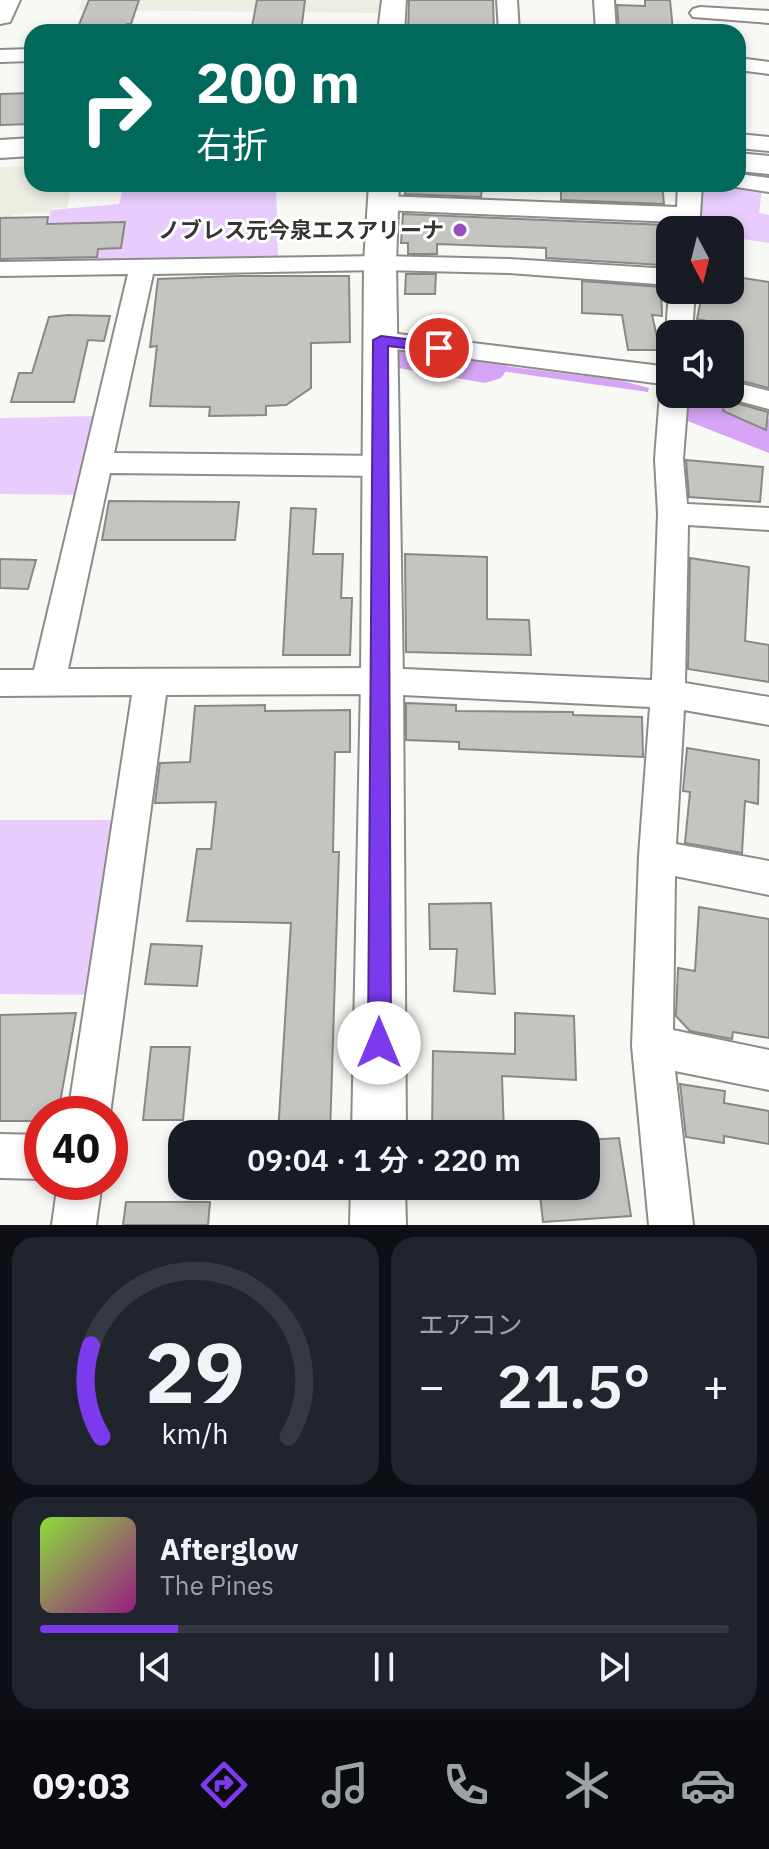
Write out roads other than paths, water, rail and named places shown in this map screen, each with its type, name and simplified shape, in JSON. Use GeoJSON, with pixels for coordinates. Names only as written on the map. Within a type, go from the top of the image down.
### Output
{"type":"FeatureCollection","features":[{"type":"Feature","properties":{"kind":"main road"},"geometry":{"type":"LineString","coordinates":[[0,16],[7,0]]}},
{"type":"Feature","properties":{"kind":"main road"},"geometry":{"type":"LineString","coordinates":[[0,149],[24,148]]}},
{"type":"Feature","properties":{"kind":"main road"},"geometry":{"type":"LineString","coordinates":[[746,163],[769,165]]}},
{"type":"Feature","properties":{"kind":"street"},"geometry":{"type":"LineString","coordinates":[[392,24],[394,0]]}},
{"type":"Feature","properties":{"kind":"street"},"geometry":{"type":"LineString","coordinates":[[507,0],[508,24]]}},
{"type":"Feature","properties":{"kind":"street"},"geometry":{"type":"LineString","coordinates":[[604,0],[606,24]]}},
{"type":"Feature","properties":{"kind":"street"},"geometry":{"type":"LineString","coordinates":[[700,15],[769,17]]}},
{"type":"Feature","properties":{"kind":"street"},"geometry":{"type":"LineString","coordinates":[[0,56],[24,55]]}},
{"type":"Feature","properties":{"kind":"street"},"geometry":{"type":"LineString","coordinates":[[746,65],[769,68]]}},
{"type":"Feature","properties":{"kind":"street"},"geometry":{"type":"LineString","coordinates":[[746,142],[769,144]]}},
{"type":"Feature","properties":{"kind":"street"},"geometry":{"type":"LineString","coordinates":[[746,182],[769,185]]}},
{"type":"Feature","properties":{"kind":"street"},"geometry":{"type":"LineString","coordinates":[[687,216],[689,192]]}},
{"type":"Feature","properties":{"kind":"street"},"geometry":{"type":"LineString","coordinates":[[379,1120],[382,681],[380,263],[384,193],[656,219]]}},
{"type":"Feature","properties":{"kind":"street"},"geometry":{"type":"LineString","coordinates":[[0,269],[380,263],[509,266],[656,276]]}},
{"type":"Feature","properties":{"kind":"street"},"geometry":{"type":"LineString","coordinates":[[48,683],[142,266]]}},
{"type":"Feature","properties":{"kind":"street"},"geometry":{"type":"LineString","coordinates":[[381,340],[656,374]]}},
{"type":"Feature","properties":{"kind":"street"},"geometry":{"type":"LineString","coordinates":[[744,394],[769,400]]}},
{"type":"Feature","properties":{"kind":"street"},"geometry":{"type":"LineString","coordinates":[[671,1225],[652,1046],[657,856],[668,694],[673,514],[669,459],[673,408]]}},
{"type":"Feature","properties":{"kind":"street"},"geometry":{"type":"LineString","coordinates":[[99,463],[381,466]]}},
{"type":"Feature","properties":{"kind":"street"},"geometry":{"type":"LineString","coordinates":[[673,514],[769,519]]}},
{"type":"Feature","properties":{"kind":"street"},"geometry":{"type":"LineString","coordinates":[[0,683],[382,681],[668,694],[769,711]]}},
{"type":"Feature","properties":{"kind":"street"},"geometry":{"type":"LineString","coordinates":[[92,1096],[151,682]]}},
{"type":"Feature","properties":{"kind":"street"},"geometry":{"type":"LineString","coordinates":[[657,856],[769,878]]}},
{"type":"Feature","properties":{"kind":"street"},"geometry":{"type":"LineString","coordinates":[[652,1046],[769,1070]]}},
{"type":"Feature","properties":{"kind":"street"},"geometry":{"type":"LineString","coordinates":[[0,1156],[24,1157]]}},
{"type":"Feature","properties":{"kind":"street"},"geometry":{"type":"LineString","coordinates":[[74,1225],[77,1200]]}},
{"type":"Feature","properties":{"kind":"street"},"geometry":{"type":"LineString","coordinates":[[378,1200],[378,1225]]}},
{"type":"Feature","properties":{"kind":"waterway"},"geometry":{"type":"LineString","coordinates":[[403,356],[485,368]]}},
{"type":"Feature","properties":{"kind":"waterway"},"geometry":{"type":"LineString","coordinates":[[699,408],[769,437]]}},
{"type":"Feature","properties":{"kind":"place","name":"ノブレス元今泉エスアリーナ"},"geometry":{"type":"Point","coordinates":[460,230]}}]}
